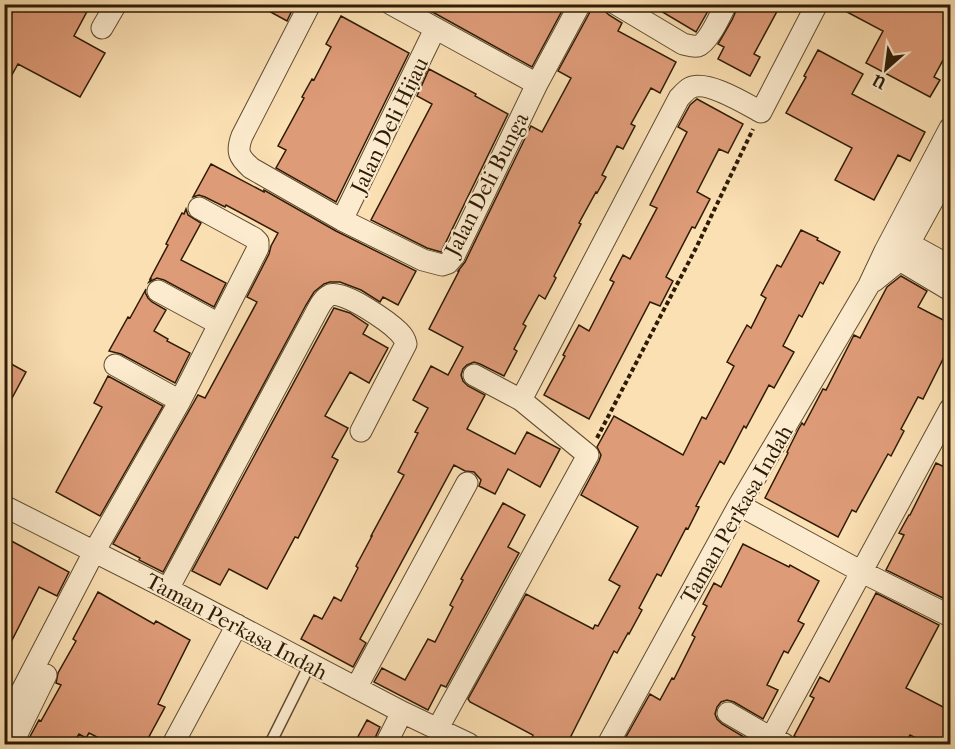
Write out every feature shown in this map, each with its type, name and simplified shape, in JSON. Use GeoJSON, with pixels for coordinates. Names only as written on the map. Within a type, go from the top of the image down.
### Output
{"type":"FeatureCollection","features":[{"type":"Feature","properties":{"kind":"street"},"geometry":{"type":"LineString","coordinates":[[102,28],[116,4]]}},
{"type":"Feature","properties":{"kind":"street"},"geometry":{"type":"LineString","coordinates":[[310,4],[242,136],[238,152],[251,168],[342,220]]}},
{"type":"Feature","properties":{"kind":"street"},"geometry":{"type":"LineString","coordinates":[[391,4],[537,84]]}},
{"type":"Feature","properties":{"kind":"street","name":"Jalan Deli Bunga"},"geometry":{"type":"LineString","coordinates":[[342,220],[423,260],[442,265],[448,264],[537,84],[580,4]]}},
{"type":"Feature","properties":{"kind":"street"},"geometry":{"type":"LineString","coordinates":[[616,4],[690,46],[702,44],[726,4]]}},
{"type":"Feature","properties":{"kind":"street"},"geometry":{"type":"LineString","coordinates":[[521,400],[679,98],[691,87],[704,86],[761,112],[818,4]]}},
{"type":"Feature","properties":{"kind":"street","name":"Jalan Deli Hijau"},"geometry":{"type":"LineString","coordinates":[[342,220],[435,29]]}},
{"type":"Feature","properties":{"kind":"street","name":"Taman Perkasa Indah"},"geometry":{"type":"LineString","coordinates":[[897,247],[951,128]]}},
{"type":"Feature","properties":{"kind":"street","name":"Taman Perkasa Indah"},"geometry":{"type":"LineString","coordinates":[[608,744],[739,505],[869,285],[951,169]]}},
{"type":"Feature","properties":{"kind":"street"},"geometry":{"type":"LineString","coordinates":[[4,724],[100,555],[258,248],[258,242],[254,238],[199,208]]}},
{"type":"Feature","properties":{"kind":"street"},"geometry":{"type":"LineString","coordinates":[[897,247],[951,267]]}},
{"type":"Feature","properties":{"kind":"street"},"geometry":{"type":"LineString","coordinates":[[897,247],[951,290]]}},
{"type":"Feature","properties":{"kind":"street"},"geometry":{"type":"LineString","coordinates":[[158,291],[219,324]]}},
{"type":"Feature","properties":{"kind":"street"},"geometry":{"type":"LineString","coordinates":[[168,589],[311,322],[331,294],[348,298],[383,319],[400,333],[406,344],[361,431]]}},
{"type":"Feature","properties":{"kind":"street"},"geometry":{"type":"LineString","coordinates":[[115,365],[180,401]]}},
{"type":"Feature","properties":{"kind":"street"},"geometry":{"type":"LineString","coordinates":[[438,728],[588,455],[521,400],[474,375]]}},
{"type":"Feature","properties":{"kind":"street"},"geometry":{"type":"LineString","coordinates":[[728,713],[777,741],[862,572],[951,409]]}},
{"type":"Feature","properties":{"kind":"street"},"geometry":{"type":"LineString","coordinates":[[356,688],[467,483]]}},
{"type":"Feature","properties":{"kind":"street"},"geometry":{"type":"LineString","coordinates":[[739,505],[862,572],[951,616]]}},
{"type":"Feature","properties":{"kind":"street","name":"Taman Perkasa Indah"},"geometry":{"type":"LineString","coordinates":[[4,506],[402,712],[469,744]]}},
{"type":"Feature","properties":{"kind":"street"},"geometry":{"type":"LineString","coordinates":[[12,744],[100,555]]}},
{"type":"Feature","properties":{"kind":"street"},"geometry":{"type":"LineString","coordinates":[[173,744],[237,626]]}},
{"type":"Feature","properties":{"kind":"street"},"geometry":{"type":"LineString","coordinates":[[386,744],[402,712]]}},
{"type":"Feature","properties":{"kind":"lane"},"geometry":{"type":"LineString","coordinates":[[270,744],[310,664]]}},
{"type":"Feature","properties":{"kind":"path"},"geometry":{"type":"LineString","coordinates":[[588,455],[696,248],[761,112]]}},
{"type":"Feature","properties":{"kind":"building"},"geometry":{"type":"Polygon","coordinates":[[[17,4],[91,4],[74,36],[105,53],[80,97],[18,64],[4,89],[4,28],[17,4]]]}},
{"type":"Feature","properties":{"kind":"building"},"geometry":{"type":"Polygon","coordinates":[[[256,4],[295,4],[287,21],[256,4]]]}},
{"type":"Feature","properties":{"kind":"building"},"geometry":{"type":"Polygon","coordinates":[[[418,4],[554,4],[563,9],[532,67],[418,4]]]}},
{"type":"Feature","properties":{"kind":"building"},"geometry":{"type":"Polygon","coordinates":[[[593,4],[603,4],[609,15],[622,23],[618,31],[676,62],[660,93],[651,88],[631,124],[635,126],[623,149],[617,146],[602,175],[606,177],[579,223],[581,224],[554,276],[556,278],[545,299],[539,295],[523,324],[526,326],[514,349],[517,351],[504,376],[474,362],[463,369],[461,375],[468,386],[485,395],[467,429],[515,454],[527,432],[560,449],[540,487],[508,469],[495,494],[479,486],[481,480],[474,472],[465,471],[454,465],[360,639],[366,643],[353,667],[301,639],[314,615],[322,619],[334,597],[341,601],[371,536],[404,475],[398,472],[428,408],[413,400],[431,366],[448,375],[463,347],[429,329],[458,271],[465,262],[531,126],[542,132],[571,78],[558,71],[593,4]]]}},
{"type":"Feature","properties":{"kind":"building"},"geometry":{"type":"Polygon","coordinates":[[[649,4],[712,4],[696,32],[649,4]]]}},
{"type":"Feature","properties":{"kind":"building"},"geometry":{"type":"Polygon","coordinates":[[[739,4],[781,4],[754,54],[760,57],[750,76],[718,59],[724,47],[718,44],[739,4]]]}},
{"type":"Feature","properties":{"kind":"building"},"geometry":{"type":"Polygon","coordinates":[[[832,4],[951,4],[951,45],[934,77],[940,80],[930,97],[866,63],[883,31],[832,4]]]}},
{"type":"Feature","properties":{"kind":"building"},"geometry":{"type":"Polygon","coordinates":[[[341,16],[409,53],[336,202],[276,168],[286,150],[278,146],[304,98],[302,97],[312,79],[314,80],[331,47],[326,44],[341,16]]]}},
{"type":"Feature","properties":{"kind":"building"},"geometry":{"type":"Polygon","coordinates":[[[818,50],[863,74],[852,94],[925,132],[910,161],[898,155],[874,200],[835,180],[852,148],[786,113],[818,50]]]}},
{"type":"Feature","properties":{"kind":"building"},"geometry":{"type":"Polygon","coordinates":[[[429,69],[508,114],[441,252],[427,248],[371,220],[432,104],[417,96],[429,69]]]}},
{"type":"Feature","properties":{"kind":"building"},"geometry":{"type":"Polygon","coordinates":[[[697,99],[743,124],[728,153],[719,149],[697,192],[710,199],[695,228],[692,227],[666,277],[673,281],[660,306],[650,302],[589,419],[544,395],[579,325],[589,331],[614,282],[610,280],[623,255],[630,259],[657,208],[650,205],[687,132],[678,127],[690,105],[697,99]]]}},
{"type":"Feature","properties":{"kind":"building"},"geometry":{"type":"Polygon","coordinates":[[[211,164],[416,271],[398,305],[383,297],[380,302],[361,290],[340,282],[324,284],[314,292],[163,572],[113,544],[198,395],[205,398],[257,302],[247,297],[278,233],[226,205],[225,207],[199,195],[193,197],[211,164]]]}},
{"type":"Feature","properties":{"kind":"building"},"geometry":{"type":"Polygon","coordinates":[[[186,209],[188,215],[201,223],[181,260],[226,283],[214,307],[164,280],[157,278],[149,282],[168,245],[166,244],[186,209]]]}},
{"type":"Feature","properties":{"kind":"building"},"geometry":{"type":"Polygon","coordinates":[[[801,230],[840,252],[823,284],[820,282],[802,317],[799,315],[783,346],[794,352],[774,388],[769,385],[724,464],[720,461],[696,506],[699,507],[688,529],[686,528],[661,576],[657,574],[639,608],[642,610],[617,653],[614,651],[567,744],[545,744],[532,738],[533,735],[470,702],[468,699],[526,594],[593,629],[595,625],[598,626],[620,586],[609,580],[638,527],[581,495],[601,455],[597,447],[614,416],[683,455],[702,417],[706,419],[734,366],[727,362],[747,325],[751,328],[766,298],[761,295],[777,265],[781,267],[801,230]]]}},
{"type":"Feature","properties":{"kind":"building"},"geometry":{"type":"Polygon","coordinates":[[[901,276],[927,291],[918,307],[951,324],[951,343],[923,399],[918,397],[901,429],[904,431],[891,456],[888,454],[856,512],[852,510],[838,537],[765,498],[798,430],[802,423],[804,425],[823,389],[826,390],[854,335],[860,338],[887,287],[901,276]]]}},
{"type":"Feature","properties":{"kind":"building"},"geometry":{"type":"Polygon","coordinates":[[[146,289],[148,298],[166,310],[154,331],[190,353],[175,383],[121,354],[109,351],[146,289]]]}},
{"type":"Feature","properties":{"kind":"building"},"geometry":{"type":"Polygon","coordinates":[[[334,308],[350,313],[368,325],[363,334],[388,348],[369,383],[350,372],[325,416],[348,428],[332,457],[338,460],[298,538],[295,537],[267,589],[229,569],[220,585],[192,571],[334,308]]]}},
{"type":"Feature","properties":{"kind":"building"},"geometry":{"type":"Polygon","coordinates":[[[4,360],[26,372],[4,413],[4,360]]]}},
{"type":"Feature","properties":{"kind":"building"},"geometry":{"type":"Polygon","coordinates":[[[108,376],[163,406],[100,516],[56,492],[102,407],[94,403],[108,376]]]}},
{"type":"Feature","properties":{"kind":"building"},"geometry":{"type":"Polygon","coordinates":[[[936,463],[951,470],[951,525],[945,536],[951,539],[951,602],[886,570],[904,535],[899,533],[936,463]]]}},
{"type":"Feature","properties":{"kind":"building"},"geometry":{"type":"Polygon","coordinates":[[[503,503],[525,515],[508,547],[519,553],[446,687],[441,685],[428,710],[374,682],[382,668],[405,680],[428,639],[435,642],[453,607],[450,605],[463,580],[461,579],[503,503]]]}},
{"type":"Feature","properties":{"kind":"building"},"geometry":{"type":"Polygon","coordinates":[[[4,537],[69,572],[57,596],[39,587],[4,656],[4,537]]]}},
{"type":"Feature","properties":{"kind":"building"},"geometry":{"type":"Polygon","coordinates":[[[743,544],[819,581],[798,621],[804,624],[788,653],[784,651],[767,685],[778,690],[763,719],[727,700],[721,702],[715,714],[722,724],[744,737],[740,744],[622,744],[650,694],[660,700],[672,678],[674,679],[695,637],[692,635],[707,606],[703,604],[714,583],[721,587],[743,544]]]}},
{"type":"Feature","properties":{"kind":"building"},"geometry":{"type":"Polygon","coordinates":[[[98,592],[154,624],[156,621],[190,640],[158,704],[165,707],[145,744],[111,744],[89,733],[86,738],[79,734],[73,744],[26,744],[61,685],[56,683],[58,673],[76,641],[73,639],[98,592]]]}},
{"type":"Feature","properties":{"kind":"building"},"geometry":{"type":"Polygon","coordinates":[[[876,593],[939,625],[906,688],[951,711],[951,744],[928,744],[910,735],[905,744],[809,744],[794,736],[814,698],[810,696],[820,677],[829,682],[876,593]]]}},
{"type":"Feature","properties":{"kind":"building"},"geometry":{"type":"Polygon","coordinates":[[[367,720],[380,727],[373,744],[354,744],[367,720]]]}}]}
